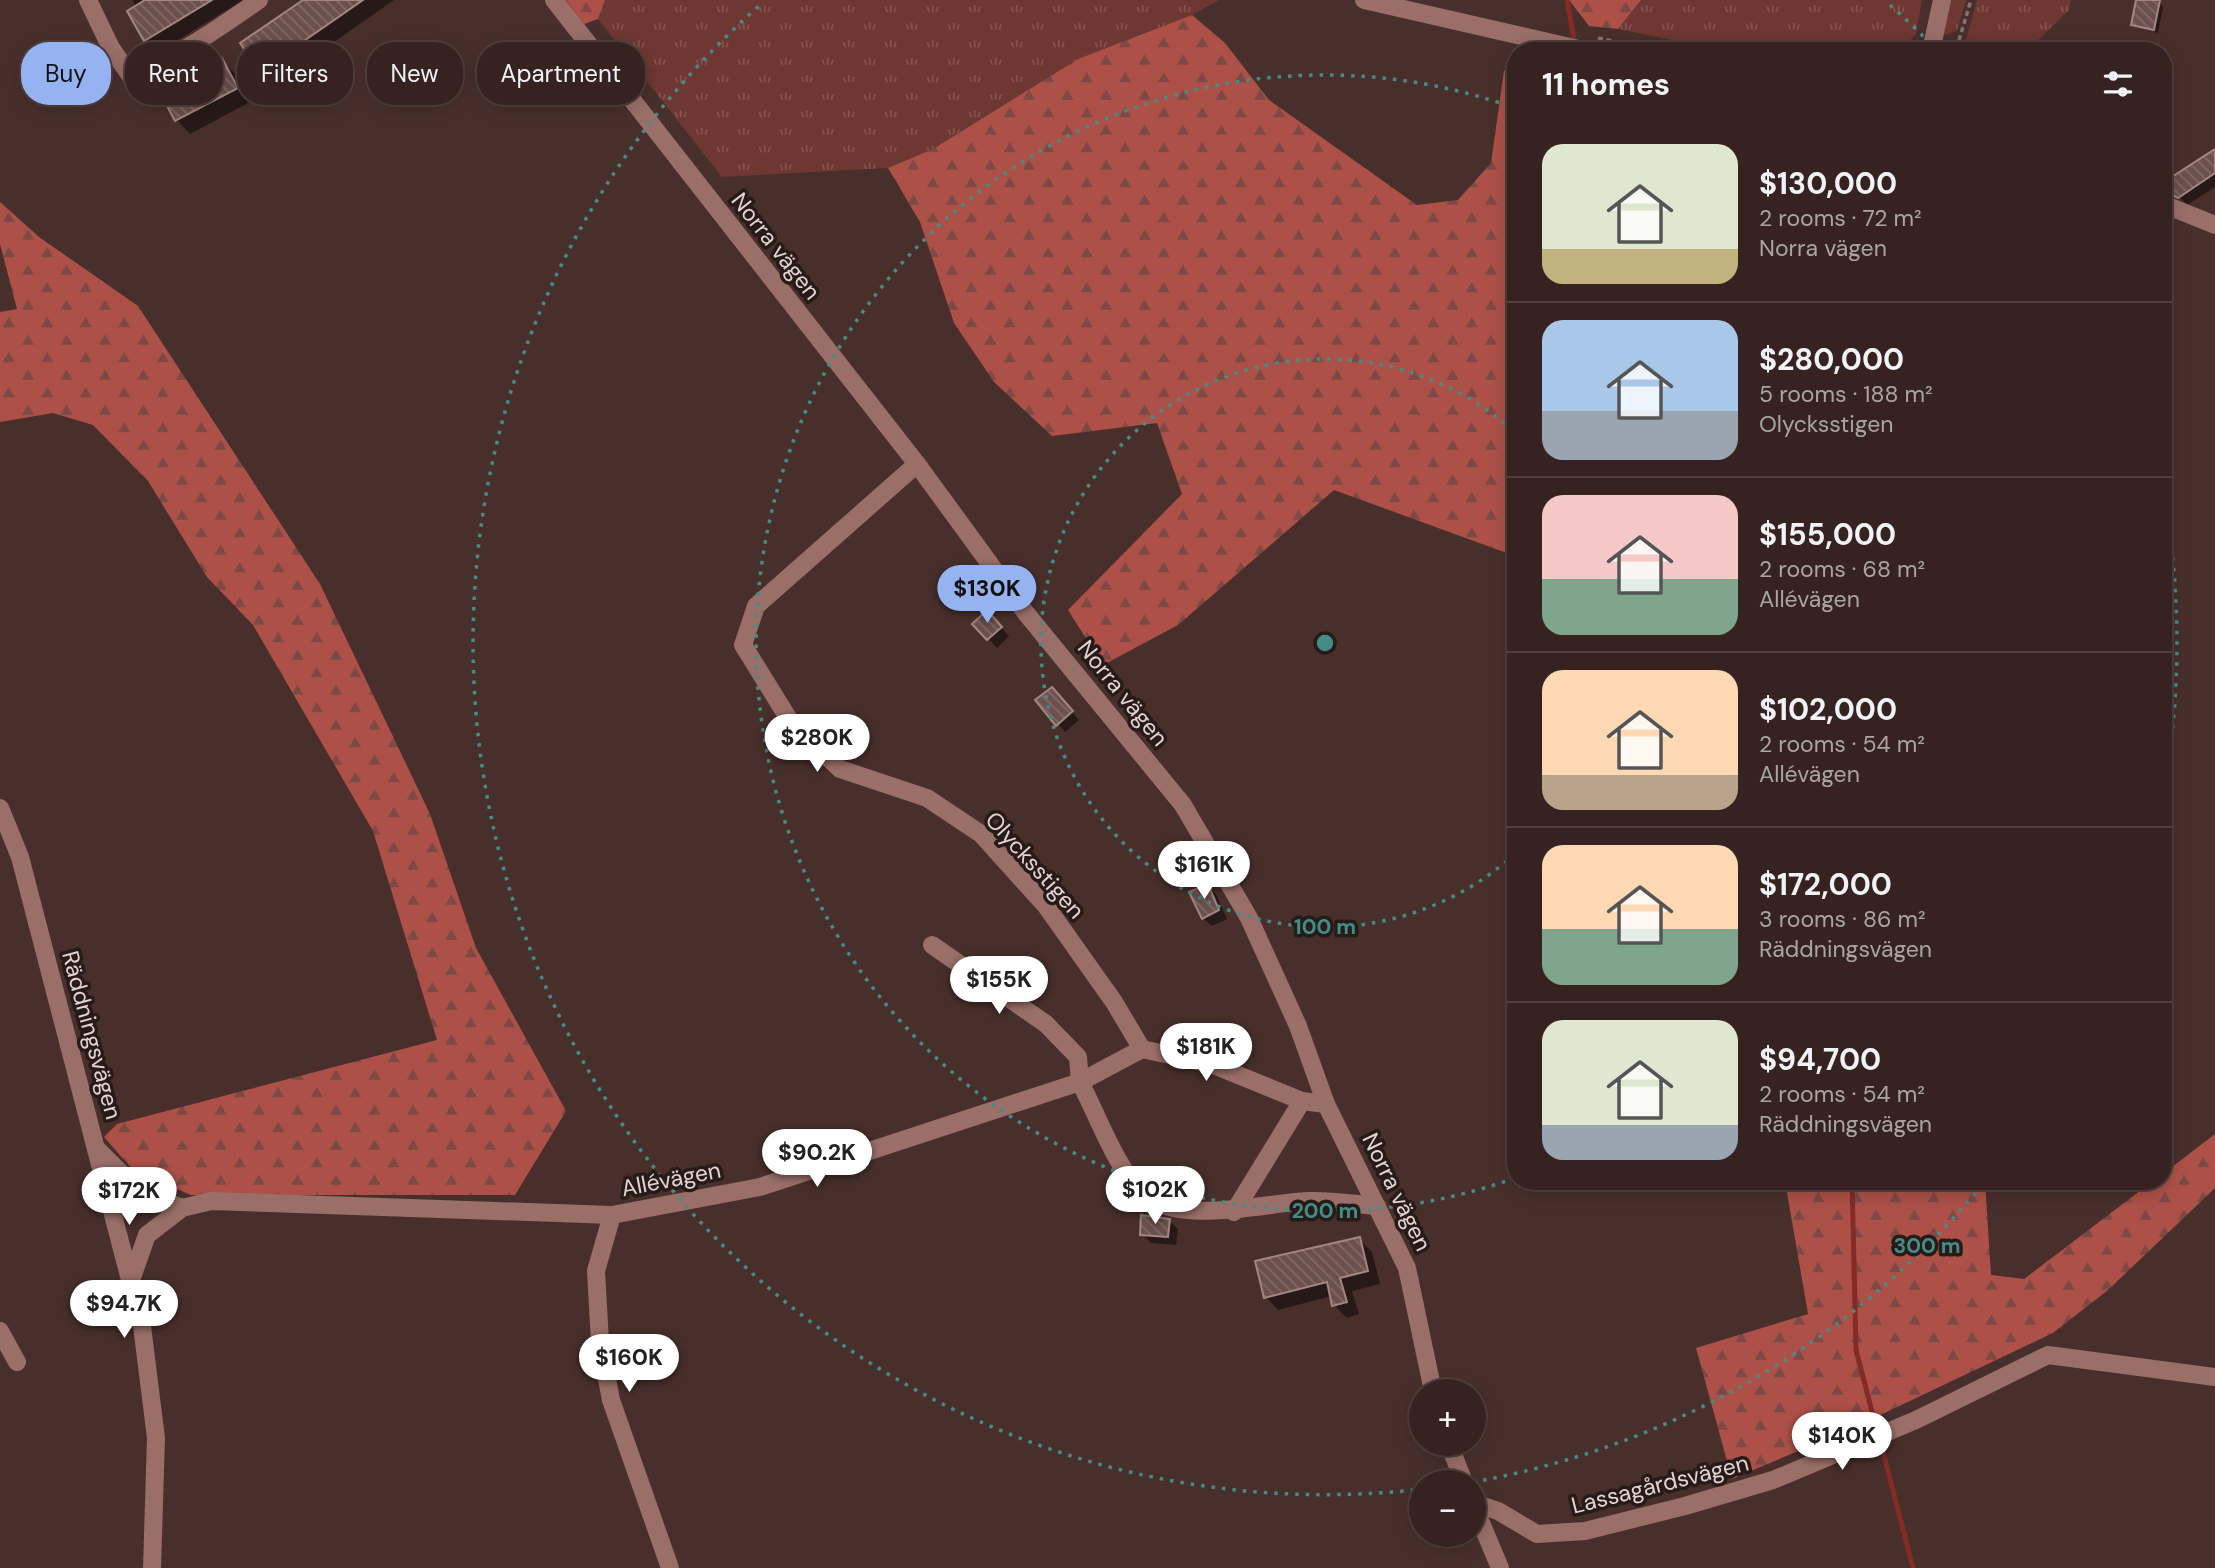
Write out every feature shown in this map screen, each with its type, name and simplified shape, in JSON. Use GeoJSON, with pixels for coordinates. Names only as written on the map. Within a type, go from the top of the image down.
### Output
{"type":"FeatureCollection","features":[{"type":"Feature","properties":{"kind":"street"},"geometry":{"type":"LineString","coordinates":[[88,0],[111,48],[130,75],[154,66],[208,36],[259,0]]}},
{"type":"Feature","properties":{"kind":"street","name":"Norra vägen"},"geometry":{"type":"LineString","coordinates":[[554,0],[917,464],[1025,611],[1183,805],[1249,918],[1298,1027],[1326,1104],[1407,1268],[1430,1379]]}},
{"type":"Feature","properties":{"kind":"street"},"geometry":{"type":"LineString","coordinates":[[1364,0],[1548,42]]}},
{"type":"Feature","properties":{"kind":"street"},"geometry":{"type":"LineString","coordinates":[[1933,42],[1942,0]]}},
{"type":"Feature","properties":{"kind":"street"},"geometry":{"type":"LineString","coordinates":[[2172,208],[2215,225]]}},
{"type":"Feature","properties":{"kind":"street","name":"Olycksstigen"},"geometry":{"type":"LineString","coordinates":[[917,464],[756,606],[743,645],[790,721],[840,769],[927,799],[981,834],[1046,906],[1114,1002],[1143,1049]]}},
{"type":"Feature","properties":{"kind":"street","name":"Räddningsvägen"},"geometry":{"type":"LineString","coordinates":[[0,808],[20,857],[142,1326],[156,1438],[152,1568]]}},
{"type":"Feature","properties":{"kind":"street"},"geometry":{"type":"LineString","coordinates":[[932,945],[1046,1024],[1078,1057],[1080,1082],[1118,1159],[1146,1197],[1169,1207],[1234,1212],[1307,1201],[1377,1206]]}},
{"type":"Feature","properties":{"kind":"street"},"geometry":{"type":"LineString","coordinates":[[1143,1049],[1211,1064],[1302,1101],[1326,1104]]}},
{"type":"Feature","properties":{"kind":"street","name":"Allévägen"},"geometry":{"type":"LineString","coordinates":[[130,1283],[147,1235],[182,1208],[211,1201],[612,1215],[760,1187],[1080,1082],[1143,1049]]}},
{"type":"Feature","properties":{"kind":"street"},"geometry":{"type":"LineString","coordinates":[[1234,1212],[1302,1101]]}},
{"type":"Feature","properties":{"kind":"street"},"geometry":{"type":"LineString","coordinates":[[96,1148],[138,1191],[182,1208]]}},
{"type":"Feature","properties":{"kind":"street"},"geometry":{"type":"LineString","coordinates":[[612,1215],[596,1271],[600,1342],[611,1400],[670,1568]]}},
{"type":"Feature","properties":{"kind":"street"},"geometry":{"type":"LineString","coordinates":[[0,1331],[18,1362]]}},
{"type":"Feature","properties":{"kind":"street","name":"Lassagårdsvägen"},"geometry":{"type":"LineString","coordinates":[[1486,1508],[1498,1511],[1538,1534],[1585,1531],[1685,1506],[1773,1480],[1916,1420],[2049,1355],[2215,1377]]}},
{"type":"Feature","properties":{"kind":"street"},"geometry":{"type":"LineString","coordinates":[[1486,1534],[1500,1568]]}},
{"type":"Feature","properties":{"kind":"green space"},"geometry":{"type":"Polygon","coordinates":[[[566,0],[605,0],[598,19],[584,24],[566,0]]]}},
{"type":"Feature","properties":{"kind":"green space"},"geometry":{"type":"Polygon","coordinates":[[[605,0],[1219,0],[1192,15],[1078,59],[933,149],[888,168],[722,177],[645,79],[645,42],[616,42],[598,19],[605,0]]]}},
{"type":"Feature","properties":{"kind":"green space"},"geometry":{"type":"Polygon","coordinates":[[[1569,0],[1641,0],[1618,29],[1589,26],[1569,0]]]}},
{"type":"Feature","properties":{"kind":"green space"},"geometry":{"type":"Polygon","coordinates":[[[1641,0],[1922,0],[1916,34],[1908,42],[1682,42],[1618,29],[1641,0]]]}},
{"type":"Feature","properties":{"kind":"green space"},"geometry":{"type":"Polygon","coordinates":[[[1950,0],[1966,0],[1957,31],[1943,35],[1950,0]]]}},
{"type":"Feature","properties":{"kind":"green space"},"geometry":{"type":"Polygon","coordinates":[[[1977,0],[2071,0],[2069,10],[2036,42],[1963,42],[1967,37],[1977,0]]]}},
{"type":"Feature","properties":{"kind":"green space"},"geometry":{"type":"Polygon","coordinates":[[[1192,15],[1225,43],[1269,100],[1417,205],[1458,200],[1491,163],[1504,71],[1507,68],[1507,553],[1334,490],[1178,625],[1103,665],[1068,610],[1182,494],[1157,423],[1052,436],[994,382],[954,323],[920,222],[888,168],[933,149],[1078,59],[1192,15]]]}},
{"type":"Feature","properties":{"kind":"green space"},"geometry":{"type":"Polygon","coordinates":[[[0,202],[39,237],[138,306],[320,584],[430,814],[476,948],[566,1111],[515,1195],[191,1195],[134,1171],[104,1137],[117,1124],[437,1040],[373,831],[253,625],[207,577],[148,481],[93,425],[53,413],[0,422],[0,312],[17,309],[0,244],[0,202]]]}},
{"type":"Feature","properties":{"kind":"green space"},"geometry":{"type":"Polygon","coordinates":[[[2215,1134],[2215,1188],[2108,1290],[2053,1333],[1855,1427],[1732,1479],[1696,1348],[1808,1314],[1787,1190],[1986,1190],[1991,1275],[2024,1279],[2141,1190],[2172,1190],[2172,1167],[2215,1134]]]}},
{"type":"Feature","properties":{"kind":"building"},"geometry":{"type":"Polygon","coordinates":[[[145,0],[212,0],[144,41],[127,11],[145,0]]]}},
{"type":"Feature","properties":{"kind":"building"},"geometry":{"type":"Polygon","coordinates":[[[303,0],[363,0],[302,42],[241,42],[303,0]]]}},
{"type":"Feature","properties":{"kind":"building"},"geometry":{"type":"Polygon","coordinates":[[[2136,0],[2160,0],[2154,30],[2131,25],[2136,0]]]}},
{"type":"Feature","properties":{"kind":"building"},"geometry":{"type":"Polygon","coordinates":[[[223,60],[237,86],[223,96],[223,60]]]}},
{"type":"Feature","properties":{"kind":"building"},"geometry":{"type":"Polygon","coordinates":[[[166,105],[206,105],[175,121],[166,105]]]}},
{"type":"Feature","properties":{"kind":"building"},"geometry":{"type":"Polygon","coordinates":[[[2215,149],[2215,173],[2178,198],[2172,193],[2172,177],[2215,149]]]}},
{"type":"Feature","properties":{"kind":"building"},"geometry":{"type":"Polygon","coordinates":[[[987,610],[1002,627],[987,640],[972,624],[987,610]]]}},
{"type":"Feature","properties":{"kind":"building"},"geometry":{"type":"Polygon","coordinates":[[[1052,687],[1073,711],[1056,726],[1035,700],[1052,687]]]}},
{"type":"Feature","properties":{"kind":"building"},"geometry":{"type":"Polygon","coordinates":[[[1208,884],[1219,910],[1202,919],[1189,892],[1208,884]]]}},
{"type":"Feature","properties":{"kind":"building"},"geometry":{"type":"Polygon","coordinates":[[[1141,1215],[1170,1219],[1168,1237],[1140,1235],[1141,1215]]]}},
{"type":"Feature","properties":{"kind":"building"},"geometry":{"type":"Polygon","coordinates":[[[1360,1237],[1368,1271],[1340,1278],[1347,1302],[1332,1306],[1327,1282],[1264,1298],[1255,1261],[1360,1237]]]}},
{"type":"Feature","properties":{"kind":"waterway"},"geometry":{"type":"LineString","coordinates":[[1567,0],[1574,42]]}},
{"type":"Feature","properties":{"kind":"waterway"},"geometry":{"type":"LineString","coordinates":[[1852,1190],[1856,1350],[1877,1431]]}},
{"type":"Feature","properties":{"kind":"waterway"},"geometry":{"type":"LineString","coordinates":[[1880,1440],[1913,1568]]}}]}
